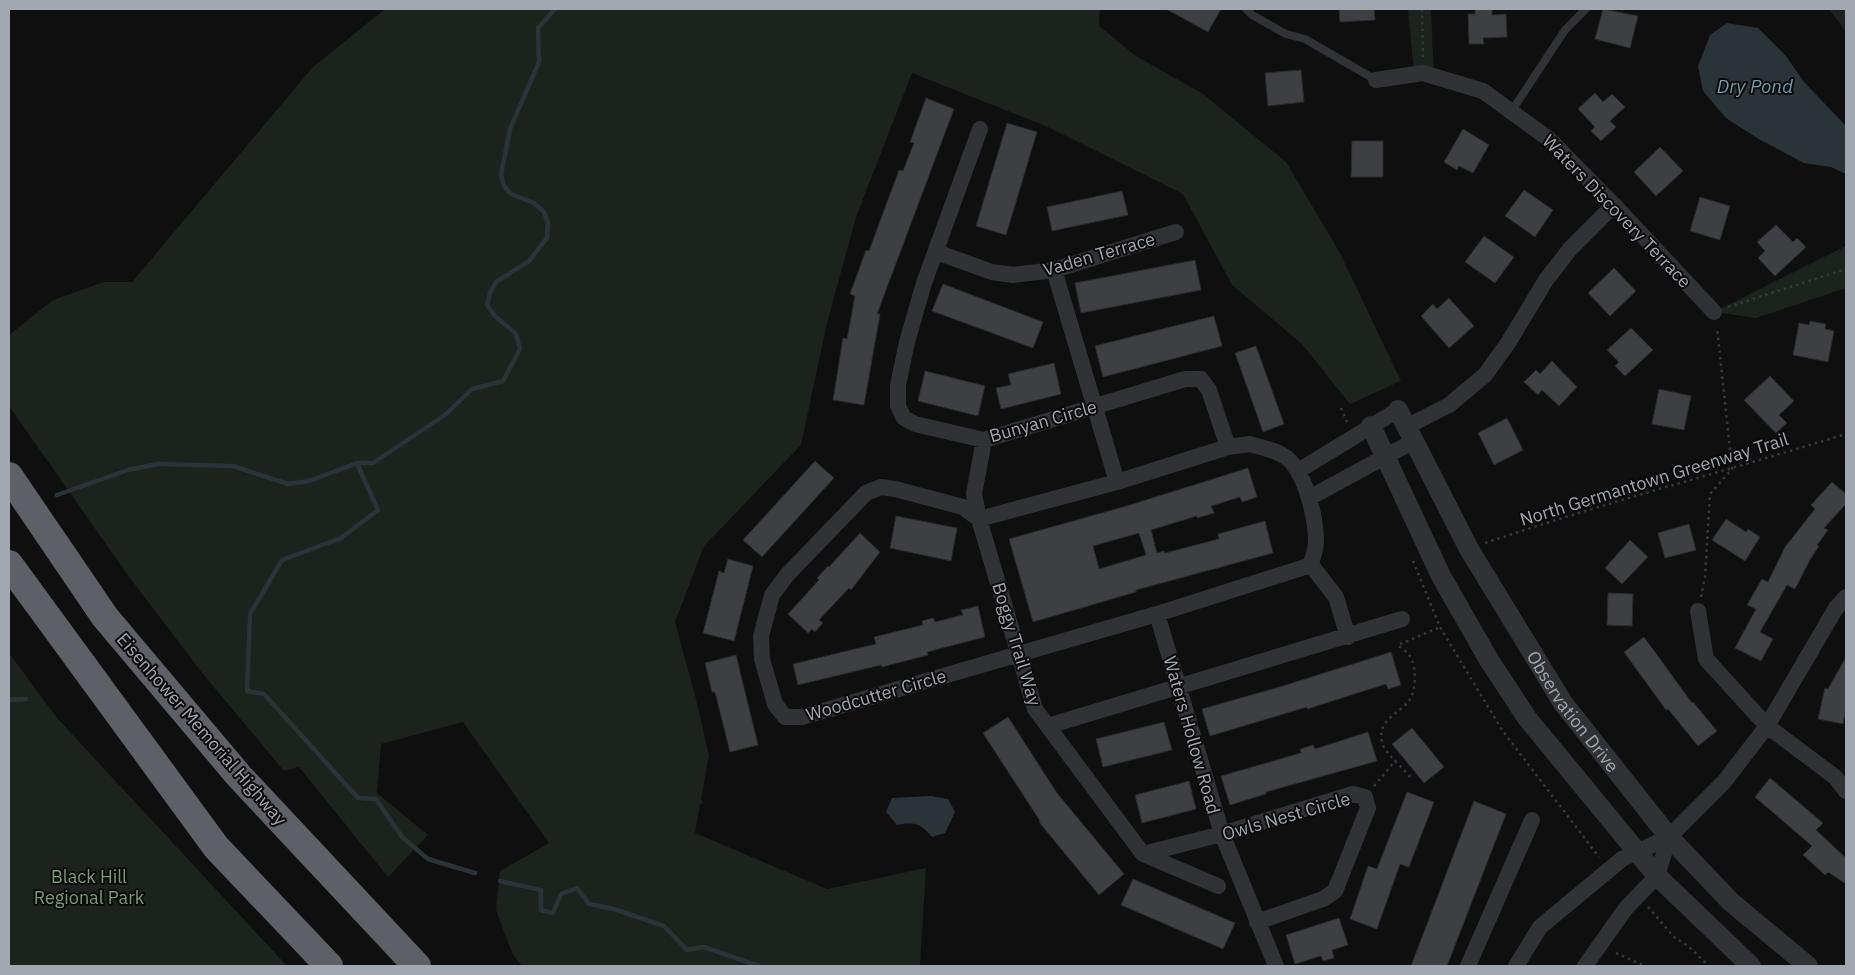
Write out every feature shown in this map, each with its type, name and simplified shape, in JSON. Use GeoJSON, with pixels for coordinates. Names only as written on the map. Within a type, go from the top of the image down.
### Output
{"type":"FeatureCollection","features":[{"type":"Feature","properties":{"kind":"highway","name":"Eisenhower Memorial Highway"},"geometry":{"type":"LineString","coordinates":[[9,476],[105,617],[239,776],[417,966]]}},
{"type":"Feature","properties":{"kind":"highway"},"geometry":{"type":"LineString","coordinates":[[9,564],[216,847],[329,966]]}},
{"type":"Feature","properties":{"kind":"street","name":"Waters Discovery Terrace"},"geometry":{"type":"LineString","coordinates":[[1376,80],[1423,73],[1483,91],[1548,139],[1614,205],[1714,312]]}},
{"type":"Feature","properties":{"kind":"street","name":"Bunyan Circle"},"geometry":{"type":"LineString","coordinates":[[980,130],[924,283],[907,342],[898,385],[898,406],[904,418],[915,424],[984,440],[1185,379],[1201,379],[1209,390],[1228,447]]}},
{"type":"Feature","properties":{"kind":"street"},"geometry":{"type":"LineString","coordinates":[[1298,471],[1370,426],[1406,426],[1449,405],[1485,375],[1508,343],[1546,280],[1570,248],[1614,205]]}},
{"type":"Feature","properties":{"kind":"street","name":"Vaden Terrace"},"geometry":{"type":"LineString","coordinates":[[936,252],[992,272],[1013,275],[1054,270],[1176,232]]}},
{"type":"Feature","properties":{"kind":"street"},"geometry":{"type":"LineString","coordinates":[[1054,270],[1117,482]]}},
{"type":"Feature","properties":{"kind":"street","name":"Observation Drive"},"geometry":{"type":"LineString","coordinates":[[1370,426],[1441,576],[1489,660],[1527,718],[1657,876],[1751,966]]}},
{"type":"Feature","properties":{"kind":"street"},"geometry":{"type":"LineString","coordinates":[[1309,498],[1385,455],[1406,426]]}},
{"type":"Feature","properties":{"kind":"street","name":"Observation Drive"},"geometry":{"type":"LineString","coordinates":[[1406,426],[1469,549],[1563,703],[1669,837],[1731,902],[1808,966]]}},
{"type":"Feature","properties":{"kind":"street","name":"Boggy Trail Way"},"geometry":{"type":"LineString","coordinates":[[984,440],[974,494],[979,519],[1035,709],[1143,854]]}},
{"type":"Feature","properties":{"kind":"street"},"geometry":{"type":"LineString","coordinates":[[979,519],[1117,482],[1228,447],[1250,444],[1271,450],[1287,458],[1298,471],[1309,498],[1315,522],[1316,544],[1311,565],[1336,597],[1348,637]]}},
{"type":"Feature","properties":{"kind":"street","name":"Woodcutter Circle"},"geometry":{"type":"LineString","coordinates":[[979,519],[963,507],[895,489],[881,487],[866,493],[786,575],[772,595],[761,636],[762,659],[775,704],[785,717],[802,717],[1018,655],[1157,614],[1311,565]]}},
{"type":"Feature","properties":{"kind":"street"},"geometry":{"type":"LineString","coordinates":[[1516,966],[1540,927],[1622,859],[1669,837],[1724,782],[1767,726],[1836,608],[1846,597]]}},
{"type":"Feature","properties":{"kind":"street"},"geometry":{"type":"LineString","coordinates":[[1698,611],[1706,659],[1767,726],[1835,777],[1846,791]]}},
{"type":"Feature","properties":{"kind":"street","name":"Waters Hollow Road"},"geometry":{"type":"LineString","coordinates":[[1157,614],[1222,834],[1276,966]]}},
{"type":"Feature","properties":{"kind":"street"},"geometry":{"type":"LineString","coordinates":[[1048,726],[1348,637],[1402,619]]}},
{"type":"Feature","properties":{"kind":"street","name":"Owls Nest Circle"},"geometry":{"type":"LineString","coordinates":[[1143,854],[1222,834],[1354,794],[1365,797],[1368,808],[1335,892],[1323,899],[1257,922]]}},
{"type":"Feature","properties":{"kind":"street"},"geometry":{"type":"LineString","coordinates":[[1468,966],[1532,820]]}},
{"type":"Feature","properties":{"kind":"street"},"geometry":{"type":"LineString","coordinates":[[1585,966],[1626,908],[1657,876],[1669,837]]}},
{"type":"Feature","properties":{"kind":"street"},"geometry":{"type":"LineString","coordinates":[[1143,854],[1218,886]]}},
{"type":"Feature","properties":{"kind":"lane"},"geometry":{"type":"LineString","coordinates":[[1246,9],[1252,15],[1286,34],[1305,39],[1376,80]]}},
{"type":"Feature","properties":{"kind":"lane"},"geometry":{"type":"LineString","coordinates":[[1511,112],[1565,30],[1586,9]]}},
{"type":"Feature","properties":{"kind":"path"},"geometry":{"type":"LineString","coordinates":[[1422,9],[1423,73]]}},
{"type":"Feature","properties":{"kind":"path"},"geometry":{"type":"LineString","coordinates":[[1698,611],[1705,577],[1710,494],[1732,469],[1714,312],[1846,270]]}},
{"type":"Feature","properties":{"kind":"path","name":"North Germantown Greenway Trail"},"geometry":{"type":"LineString","coordinates":[[1469,549],[1566,516],[1732,469],[1846,434]]}},
{"type":"Feature","properties":{"kind":"path"},"geometry":{"type":"LineString","coordinates":[[1410,777],[1384,746],[1382,733],[1386,722],[1408,702],[1414,692],[1415,675],[1410,656],[1398,644],[1440,627]]}},
{"type":"Feature","properties":{"kind":"path"},"geometry":{"type":"LineString","coordinates":[[1365,797],[1396,760]]}},
{"type":"Feature","properties":{"kind":"path"},"geometry":{"type":"LineString","coordinates":[[1649,910],[1674,937],[1688,946],[1709,966]]}},
{"type":"Feature","properties":{"kind":"path"},"geometry":{"type":"LineString","coordinates":[[1616,953],[1645,966]]}},
{"type":"Feature","properties":{"kind":"green space"},"geometry":{"type":"Polygon","coordinates":[[[385,9],[1100,9],[1099,26],[1136,56],[1203,94],[1286,162],[1340,253],[1401,381],[1350,404],[1302,344],[1232,285],[1183,194],[1046,126],[912,73],[856,217],[827,323],[801,445],[704,546],[675,622],[709,755],[701,799],[703,803],[700,804],[695,833],[827,889],[926,868],[920,966],[522,966],[513,955],[496,910],[500,871],[549,843],[463,722],[381,744],[377,793],[428,835],[388,877],[299,767],[284,771],[203,674],[127,574],[9,406],[9,335],[53,300],[104,282],[132,282],[313,67],[385,9]]]}},
{"type":"Feature","properties":{"kind":"green space"},"geometry":{"type":"Polygon","coordinates":[[[1408,9],[1431,9],[1434,76],[1414,74],[1408,9]]]}},
{"type":"Feature","properties":{"kind":"green space"},"geometry":{"type":"Polygon","coordinates":[[[1829,9],[1846,9],[1846,32],[1829,9]]]}},
{"type":"Feature","properties":{"kind":"green space"},"geometry":{"type":"Polygon","coordinates":[[[1846,246],[1846,288],[1756,318],[1714,312],[1846,246]]]}},
{"type":"Feature","properties":{"kind":"green space","name":"Black Hill Regional Park"},"geometry":{"type":"Polygon","coordinates":[[[9,653],[57,718],[287,966],[9,966],[9,653]]]}},
{"type":"Feature","properties":{"kind":"water","name":"Dry Pond"},"geometry":{"type":"Polygon","coordinates":[[[1727,23],[1758,28],[1786,56],[1804,82],[1846,126],[1846,174],[1831,167],[1804,163],[1757,138],[1726,118],[1703,91],[1698,66],[1710,35],[1727,23]]]}},
{"type":"Feature","properties":{"kind":"water"},"geometry":{"type":"Polygon","coordinates":[[[931,796],[948,799],[955,812],[945,833],[932,837],[920,826],[913,824],[897,825],[886,812],[892,798],[931,796]]]}},
{"type":"Feature","properties":{"kind":"building"},"geometry":{"type":"Polygon","coordinates":[[[1166,9],[1221,9],[1208,32],[1166,9]]]}},
{"type":"Feature","properties":{"kind":"building"},"geometry":{"type":"Polygon","coordinates":[[[1339,9],[1374,9],[1375,20],[1340,22],[1339,9]]]}},
{"type":"Feature","properties":{"kind":"building"},"geometry":{"type":"Polygon","coordinates":[[[1475,9],[1492,9],[1492,15],[1506,14],[1507,37],[1483,38],[1484,44],[1469,44],[1468,14],[1475,14],[1475,9]]]}},
{"type":"Feature","properties":{"kind":"building"},"geometry":{"type":"Polygon","coordinates":[[[1603,9],[1638,16],[1630,48],[1595,39],[1603,9]]]}},
{"type":"Feature","properties":{"kind":"building"},"geometry":{"type":"Polygon","coordinates":[[[1301,70],[1304,102],[1268,106],[1265,73],[1301,70]]]}},
{"type":"Feature","properties":{"kind":"building"},"geometry":{"type":"Polygon","coordinates":[[[1595,93],[1603,102],[1612,94],[1625,107],[1610,121],[1616,127],[1601,141],[1591,131],[1595,127],[1578,109],[1595,93]]]}},
{"type":"Feature","properties":{"kind":"building"},"geometry":{"type":"Polygon","coordinates":[[[926,98],[954,109],[877,314],[880,314],[864,405],[833,400],[843,338],[847,339],[855,296],[850,294],[866,250],[869,251],[899,170],[903,171],[914,143],[910,142],[926,98]]]}},
{"type":"Feature","properties":{"kind":"building"},"geometry":{"type":"Polygon","coordinates":[[[1007,123],[1037,132],[1006,235],[976,226],[1007,123]]]}},
{"type":"Feature","properties":{"kind":"building"},"geometry":{"type":"Polygon","coordinates":[[[1463,129],[1489,145],[1473,173],[1459,166],[1457,170],[1444,162],[1463,129]]]}},
{"type":"Feature","properties":{"kind":"building"},"geometry":{"type":"Polygon","coordinates":[[[1352,141],[1383,141],[1383,177],[1351,177],[1352,141]]]}},
{"type":"Feature","properties":{"kind":"building"},"geometry":{"type":"Polygon","coordinates":[[[1660,147],[1683,171],[1656,196],[1634,172],[1660,147]]]}},
{"type":"Feature","properties":{"kind":"building"},"geometry":{"type":"Polygon","coordinates":[[[1524,190],[1553,210],[1535,237],[1505,216],[1524,190]]]}},
{"type":"Feature","properties":{"kind":"building"},"geometry":{"type":"Polygon","coordinates":[[[1122,191],[1128,215],[1052,231],[1047,207],[1122,191]]]}},
{"type":"Feature","properties":{"kind":"building"},"geometry":{"type":"Polygon","coordinates":[[[1700,197],[1730,206],[1720,240],[1690,231],[1700,197]]]}},
{"type":"Feature","properties":{"kind":"building"},"geometry":{"type":"Polygon","coordinates":[[[1776,225],[1793,242],[1797,238],[1806,247],[1775,276],[1758,258],[1765,251],[1757,242],[1776,225]]]}},
{"type":"Feature","properties":{"kind":"building"},"geometry":{"type":"Polygon","coordinates":[[[1484,236],[1514,257],[1495,283],[1465,262],[1484,236]]]}},
{"type":"Feature","properties":{"kind":"building"},"geometry":{"type":"Polygon","coordinates":[[[1195,260],[1201,290],[1081,313],[1075,283],[1195,260]]]}},
{"type":"Feature","properties":{"kind":"building"},"geometry":{"type":"Polygon","coordinates":[[[1614,268],[1636,291],[1610,316],[1588,293],[1614,268]]]}},
{"type":"Feature","properties":{"kind":"building"},"geometry":{"type":"Polygon","coordinates":[[[943,284],[1043,322],[1033,348],[932,311],[943,284]]]}},
{"type":"Feature","properties":{"kind":"building"},"geometry":{"type":"Polygon","coordinates":[[[1449,298],[1474,326],[1449,348],[1421,316],[1433,304],[1437,309],[1449,298]]]}},
{"type":"Feature","properties":{"kind":"building"},"geometry":{"type":"Polygon","coordinates":[[[1214,316],[1222,346],[1103,377],[1095,346],[1214,316]]]}},
{"type":"Feature","properties":{"kind":"building"},"geometry":{"type":"Polygon","coordinates":[[[1810,321],[1826,324],[1825,329],[1834,331],[1828,362],[1793,355],[1799,323],[1809,325],[1810,321]]]}},
{"type":"Feature","properties":{"kind":"building"},"geometry":{"type":"Polygon","coordinates":[[[1631,328],[1653,350],[1625,376],[1615,366],[1619,362],[1607,350],[1631,328]]]}},
{"type":"Feature","properties":{"kind":"building"},"geometry":{"type":"Polygon","coordinates":[[[1256,346],[1284,424],[1263,432],[1235,353],[1256,346]]]}},
{"type":"Feature","properties":{"kind":"building"},"geometry":{"type":"Polygon","coordinates":[[[1552,361],[1577,387],[1559,406],[1542,390],[1538,395],[1524,382],[1536,370],[1540,374],[1552,361]]]}},
{"type":"Feature","properties":{"kind":"building"},"geometry":{"type":"Polygon","coordinates":[[[1054,363],[1061,394],[1001,409],[996,388],[1011,385],[1008,374],[1054,363]]]}},
{"type":"Feature","properties":{"kind":"building"},"geometry":{"type":"Polygon","coordinates":[[[925,371],[985,386],[978,416],[918,401],[925,371]]]}},
{"type":"Feature","properties":{"kind":"building"},"geometry":{"type":"Polygon","coordinates":[[[1770,376],[1794,401],[1779,415],[1787,423],[1776,433],[1744,400],[1770,376]]]}},
{"type":"Feature","properties":{"kind":"building"},"geometry":{"type":"Polygon","coordinates":[[[1659,389],[1691,396],[1684,430],[1652,424],[1659,389]]]}},
{"type":"Feature","properties":{"kind":"building"},"geometry":{"type":"Polygon","coordinates":[[[1507,418],[1523,450],[1494,465],[1478,433],[1507,418]]]}},
{"type":"Feature","properties":{"kind":"building"},"geometry":{"type":"Polygon","coordinates":[[[815,461],[834,478],[762,557],[743,540],[815,461]]]}},
{"type":"Feature","properties":{"kind":"building"},"geometry":{"type":"Polygon","coordinates":[[[1248,468],[1257,497],[1242,502],[1240,497],[1211,506],[1214,513],[1197,518],[1197,516],[1151,530],[1157,553],[1164,551],[1165,553],[1219,539],[1218,534],[1265,521],[1273,553],[1136,590],[1136,592],[1033,622],[1009,539],[1130,505],[1248,468]],[[1139,533],[1093,546],[1099,569],[1146,555],[1139,533]]]}},
{"type":"Feature","properties":{"kind":"building"},"geometry":{"type":"Polygon","coordinates":[[[1832,482],[1846,494],[1846,504],[1824,528],[1828,530],[1817,545],[1819,546],[1795,589],[1787,585],[1760,632],[1773,639],[1761,661],[1735,648],[1756,609],[1747,605],[1762,579],[1768,582],[1785,547],[1815,509],[1811,505],[1832,482]]]}},
{"type":"Feature","properties":{"kind":"building"},"geometry":{"type":"Polygon","coordinates":[[[896,516],[957,528],[951,561],[890,548],[896,516]]]}},
{"type":"Feature","properties":{"kind":"building"},"geometry":{"type":"Polygon","coordinates":[[[1726,519],[1746,532],[1748,529],[1760,537],[1745,561],[1712,540],[1726,519]]]}},
{"type":"Feature","properties":{"kind":"building"},"geometry":{"type":"Polygon","coordinates":[[[1689,524],[1696,550],[1665,558],[1658,533],[1689,524]]]}},
{"type":"Feature","properties":{"kind":"building"},"geometry":{"type":"Polygon","coordinates":[[[860,533],[880,552],[851,590],[849,588],[819,620],[823,623],[815,632],[812,629],[808,633],[788,614],[819,580],[817,578],[860,533]]]}},
{"type":"Feature","properties":{"kind":"building"},"geometry":{"type":"Polygon","coordinates":[[[1630,540],[1648,557],[1622,584],[1605,568],[1630,540]]]}},
{"type":"Feature","properties":{"kind":"building"},"geometry":{"type":"Polygon","coordinates":[[[728,559],[753,566],[734,641],[703,633],[719,571],[724,573],[728,559]]]}},
{"type":"Feature","properties":{"kind":"building"},"geometry":{"type":"Polygon","coordinates":[[[1608,593],[1633,594],[1632,626],[1607,625],[1608,593]]]}},
{"type":"Feature","properties":{"kind":"building"},"geometry":{"type":"Polygon","coordinates":[[[978,606],[985,637],[927,652],[928,655],[882,667],[881,665],[798,685],[793,664],[876,644],[874,637],[923,625],[922,621],[933,618],[935,622],[963,615],[961,610],[978,606]]]}},
{"type":"Feature","properties":{"kind":"building"},"geometry":{"type":"Polygon","coordinates":[[[1644,637],[1692,703],[1717,731],[1698,746],[1668,709],[1666,710],[1624,652],[1644,637]]]}},
{"type":"Feature","properties":{"kind":"building"},"geometry":{"type":"Polygon","coordinates":[[[1391,652],[1401,685],[1388,689],[1386,684],[1307,709],[1307,707],[1210,736],[1202,709],[1391,652]]]}},
{"type":"Feature","properties":{"kind":"building"},"geometry":{"type":"Polygon","coordinates":[[[736,655],[758,745],[730,752],[715,692],[712,692],[705,663],[736,655]]]}},
{"type":"Feature","properties":{"kind":"building"},"geometry":{"type":"Polygon","coordinates":[[[1846,657],[1846,708],[1843,724],[1818,719],[1825,688],[1828,689],[1846,657]]]}},
{"type":"Feature","properties":{"kind":"building"},"geometry":{"type":"Polygon","coordinates":[[[1008,717],[1057,793],[1124,874],[1099,895],[1039,822],[983,733],[1008,717]]]}},
{"type":"Feature","properties":{"kind":"building"},"geometry":{"type":"Polygon","coordinates":[[[1164,722],[1172,750],[1103,767],[1096,739],[1164,722]]]}},
{"type":"Feature","properties":{"kind":"building"},"geometry":{"type":"Polygon","coordinates":[[[1412,728],[1444,767],[1424,783],[1392,744],[1412,728]]]}},
{"type":"Feature","properties":{"kind":"building"},"geometry":{"type":"Polygon","coordinates":[[[1368,732],[1377,761],[1266,792],[1266,794],[1230,805],[1221,776],[1301,753],[1300,749],[1313,745],[1315,749],[1368,732]]]}},
{"type":"Feature","properties":{"kind":"building"},"geometry":{"type":"Polygon","coordinates":[[[1770,778],[1823,823],[1816,830],[1846,858],[1846,884],[1828,872],[1825,875],[1803,855],[1812,846],[1755,797],[1770,778]]]}},
{"type":"Feature","properties":{"kind":"building"},"geometry":{"type":"Polygon","coordinates":[[[1189,781],[1196,809],[1142,823],[1135,795],[1189,781]]]}},
{"type":"Feature","properties":{"kind":"building"},"geometry":{"type":"Polygon","coordinates":[[[1407,792],[1434,802],[1409,867],[1400,864],[1377,929],[1350,919],[1368,866],[1377,869],[1407,792]]]}},
{"type":"Feature","properties":{"kind":"building"},"geometry":{"type":"Polygon","coordinates":[[[1474,801],[1506,814],[1447,966],[1411,966],[1474,801]]]}},
{"type":"Feature","properties":{"kind":"building"},"geometry":{"type":"Polygon","coordinates":[[[1133,879],[1235,923],[1223,949],[1121,905],[1133,879]]]}},
{"type":"Feature","properties":{"kind":"building"},"geometry":{"type":"Polygon","coordinates":[[[1339,918],[1348,945],[1332,950],[1334,958],[1323,961],[1321,956],[1295,964],[1286,935],[1339,918]]]}},
{"type":"Feature","properties":{"kind":"waterway"},"geometry":{"type":"LineString","coordinates":[[57,495],[128,470],[158,464],[233,466],[288,484],[309,481],[357,463],[373,463],[445,415],[472,389],[503,381],[520,349],[516,334],[495,316],[487,305],[490,293],[496,282],[529,261],[547,238],[548,223],[544,212],[534,203],[511,194],[504,186],[501,175],[510,129],[539,62],[538,28],[555,9]]}},
{"type":"Feature","properties":{"kind":"waterway"},"geometry":{"type":"LineString","coordinates":[[357,463],[378,510],[341,538],[282,560],[250,614],[247,691],[264,694],[358,798],[376,799],[402,837],[428,859],[475,873]]}},
{"type":"Feature","properties":{"kind":"waterway"},"geometry":{"type":"LineString","coordinates":[[9,700],[26,699]]}},
{"type":"Feature","properties":{"kind":"waterway"},"geometry":{"type":"LineString","coordinates":[[500,881],[541,890],[541,910],[553,913],[561,894],[577,888],[589,904],[614,909],[664,926],[687,950],[704,947],[759,966]]}}]}
